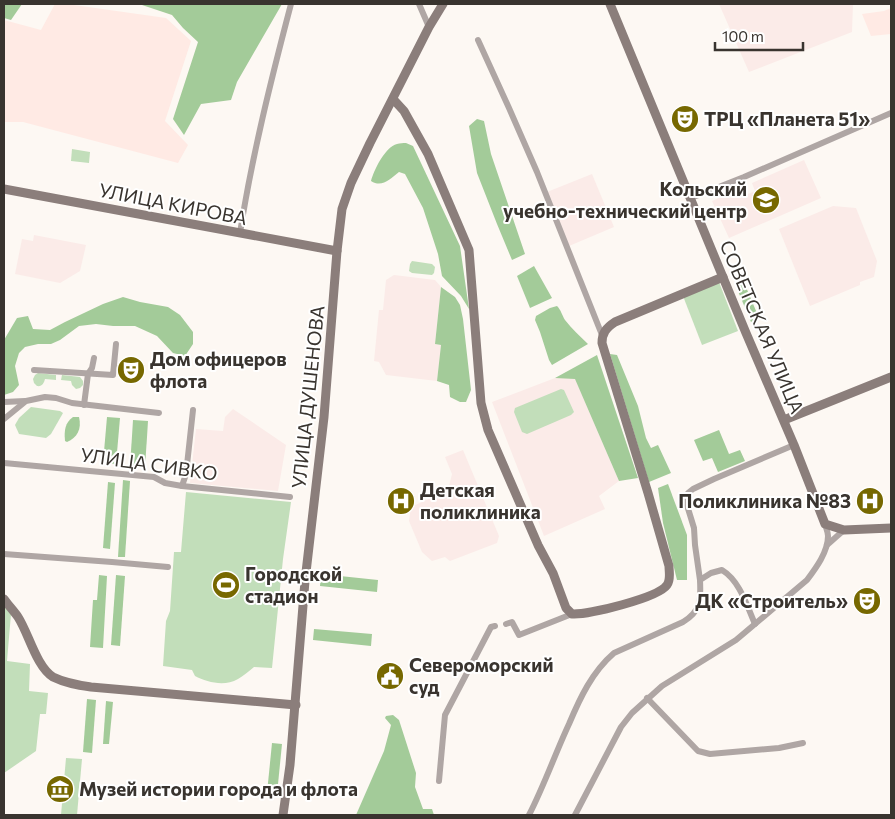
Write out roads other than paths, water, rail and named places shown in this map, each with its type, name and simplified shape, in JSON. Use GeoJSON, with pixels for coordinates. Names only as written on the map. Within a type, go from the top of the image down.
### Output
{"type":"FeatureCollection","features":[{"type":"Feature","properties":{"kind":"street"},"geometry":{"type":"LineString","coordinates":[[240,233],[249,179],[270,80],[291,4]]}},
{"type":"Feature","properties":{"kind":"street"},"geometry":{"type":"LineString","coordinates":[[419,4],[430,27]]}},
{"type":"Feature","properties":{"kind":"street","name":"УЛИЦА ДУШЕНОВА"},"geometry":{"type":"LineString","coordinates":[[284,815],[296,705],[308,551],[324,417],[342,210],[351,183],[443,4]]}},
{"type":"Feature","properties":{"kind":"street","name":"СОВЕТСКАЯ УЛИЦА"},"geometry":{"type":"LineString","coordinates":[[610,4],[784,420],[825,524]]}},
{"type":"Feature","properties":{"kind":"street"},"geometry":{"type":"LineString","coordinates":[[478,40],[537,172],[602,335],[602,343],[646,484],[669,566],[670,578],[667,585],[660,592],[585,613],[572,614],[519,635],[512,622],[506,624]]}},
{"type":"Feature","properties":{"kind":"street"},"geometry":{"type":"LineString","coordinates":[[393,99],[404,111],[428,154],[469,250],[481,403],[488,430],[538,545],[553,573],[566,608],[572,614]]}},
{"type":"Feature","properties":{"kind":"street"},"geometry":{"type":"LineString","coordinates":[[691,198],[891,113]]}},
{"type":"Feature","properties":{"kind":"street","name":"УЛИЦА КИРОВА"},"geometry":{"type":"LineString","coordinates":[[4,189],[337,251]]}},
{"type":"Feature","properties":{"kind":"street"},"geometry":{"type":"LineString","coordinates":[[602,335],[614,322],[723,277]]}},
{"type":"Feature","properties":{"kind":"street"},"geometry":{"type":"LineString","coordinates":[[595,318],[610,325]]}},
{"type":"Feature","properties":{"kind":"street"},"geometry":{"type":"LineString","coordinates":[[34,370],[113,376],[116,344]]}},
{"type":"Feature","properties":{"kind":"street"},"geometry":{"type":"LineString","coordinates":[[84,405],[88,374],[92,368],[94,358]]}},
{"type":"Feature","properties":{"kind":"street"},"geometry":{"type":"LineString","coordinates":[[784,420],[891,377]]}},
{"type":"Feature","properties":{"kind":"street"},"geometry":{"type":"LineString","coordinates":[[4,402],[26,401],[45,397],[56,398],[72,404],[159,413]]}},
{"type":"Feature","properties":{"kind":"street"},"geometry":{"type":"LineString","coordinates":[[4,419],[26,401]]}},
{"type":"Feature","properties":{"kind":"street"},"geometry":{"type":"LineString","coordinates":[[182,486],[186,474],[193,410]]}},
{"type":"Feature","properties":{"kind":"street"},"geometry":{"type":"LineString","coordinates":[[529,815],[540,794],[580,698],[605,661],[614,653],[683,622],[697,611],[701,592],[694,528],[686,502],[688,493],[714,479],[794,445]]}},
{"type":"Feature","properties":{"kind":"street","name":"УЛИЦА СИВКО"},"geometry":{"type":"LineString","coordinates":[[4,463],[154,477],[165,483],[182,486],[290,497]]}},
{"type":"Feature","properties":{"kind":"street"},"geometry":{"type":"LineString","coordinates":[[825,524],[844,530],[891,528]]}},
{"type":"Feature","properties":{"kind":"street"},"geometry":{"type":"LineString","coordinates":[[576,815],[621,727],[632,713],[670,680],[736,640],[807,580],[822,558],[827,545],[828,535],[825,524]]}},
{"type":"Feature","properties":{"kind":"street"},"geometry":{"type":"LineString","coordinates":[[827,545],[844,530]]}},
{"type":"Feature","properties":{"kind":"street"},"geometry":{"type":"LineString","coordinates":[[4,554],[168,567]]}},
{"type":"Feature","properties":{"kind":"street"},"geometry":{"type":"LineString","coordinates":[[700,580],[711,573],[722,570],[726,573],[734,580],[755,624]]}},
{"type":"Feature","properties":{"kind":"street"},"geometry":{"type":"LineString","coordinates":[[4,598],[27,633],[39,662],[54,677],[69,683],[103,688],[296,705]]}},
{"type":"Feature","properties":{"kind":"street"},"geometry":{"type":"LineString","coordinates":[[439,781],[445,715],[491,627],[495,626]]}},
{"type":"Feature","properties":{"kind":"street"},"geometry":{"type":"LineString","coordinates":[[647,698],[698,751],[710,754],[804,744]]}},
{"type":"Feature","properties":{"kind":"place","name":"ТРЦ «Планета 51»"},"geometry":{"type":"Point","coordinates":[685,119]}},
{"type":"Feature","properties":{"kind":"place","name":"Кольский учебно-технический центр"},"geometry":{"type":"Point","coordinates":[766,200]}},
{"type":"Feature","properties":{"kind":"place","name":"Дом офицеров флота"},"geometry":{"type":"Point","coordinates":[131,370]}},
{"type":"Feature","properties":{"kind":"place","name":"Детская поликлиника"},"geometry":{"type":"Point","coordinates":[401,501]}},
{"type":"Feature","properties":{"kind":"place","name":"Поликлиника №83"},"geometry":{"type":"Point","coordinates":[870,501]}},
{"type":"Feature","properties":{"kind":"place","name":"Городской стадион"},"geometry":{"type":"Point","coordinates":[226,585]}},
{"type":"Feature","properties":{"kind":"place","name":"ДК «Строитель»"},"geometry":{"type":"Point","coordinates":[867,601]}},
{"type":"Feature","properties":{"kind":"place","name":"Североморский суд"},"geometry":{"type":"Point","coordinates":[390,676]}},
{"type":"Feature","properties":{"kind":"place","name":"Музей истории города и флота"},"geometry":{"type":"Point","coordinates":[60,789]}}]}
